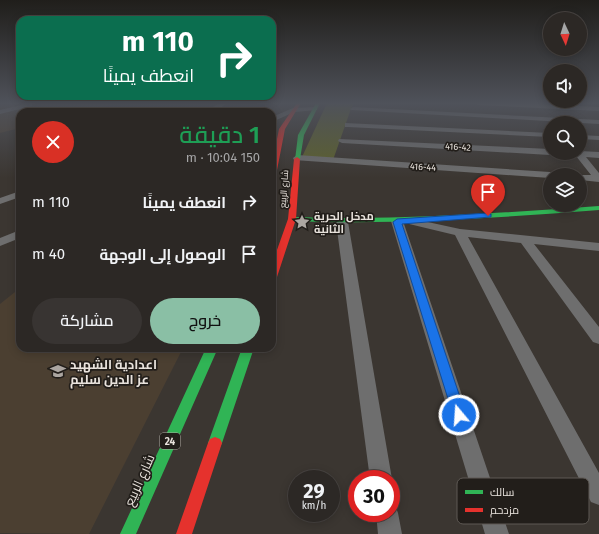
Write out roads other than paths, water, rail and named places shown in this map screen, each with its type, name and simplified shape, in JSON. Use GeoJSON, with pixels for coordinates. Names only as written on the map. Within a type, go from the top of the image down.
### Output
{"type":"FeatureCollection","features":[{"type":"Feature","properties":{"kind":"main road","name":"شارع الربيع"},"geometry":{"type":"LineString","coordinates":[[276,158],[283,128]]}},
{"type":"Feature","properties":{"kind":"main road","name":"شارع الربيع"},"geometry":{"type":"LineString","coordinates":[[276,265],[292,218],[297,158],[301,135],[305,128]]}},
{"type":"Feature","properties":{"kind":"main road"},"geometry":{"type":"LineString","coordinates":[[292,218],[342,222],[403,221],[599,208]]}},
{"type":"Feature","properties":{"kind":"main road","name":"شارع الربيع"},"geometry":{"type":"LineString","coordinates":[[128,534],[210,352]]}},
{"type":"Feature","properties":{"kind":"main road"},"geometry":{"type":"LineString","coordinates":[[184,534],[247,352]]}},
{"type":"Feature","properties":{"kind":"street"},"geometry":{"type":"LineString","coordinates":[[339,151],[347,128]]}},
{"type":"Feature","properties":{"kind":"street"},"geometry":{"type":"LineString","coordinates":[[414,128],[543,136]]}},
{"type":"Feature","properties":{"kind":"street"},"geometry":{"type":"LineString","coordinates":[[587,137],[599,138]]}},
{"type":"Feature","properties":{"kind":"street","name":"416-44"},"geometry":{"type":"LineString","coordinates":[[297,158],[339,151],[543,174]]}},
{"type":"Feature","properties":{"kind":"street","name":"416-42"},"geometry":{"type":"LineString","coordinates":[[339,151],[543,152]]}},
{"type":"Feature","properties":{"kind":"street"},"geometry":{"type":"LineString","coordinates":[[587,154],[599,155]]}},
{"type":"Feature","properties":{"kind":"street"},"geometry":{"type":"LineString","coordinates":[[583,160],[599,179]]}},
{"type":"Feature","properties":{"kind":"street"},"geometry":{"type":"LineString","coordinates":[[587,178],[599,179]]}},
{"type":"Feature","properties":{"kind":"street"},"geometry":{"type":"LineString","coordinates":[[0,201],[16,195]]}},
{"type":"Feature","properties":{"kind":"street"},"geometry":{"type":"LineString","coordinates":[[480,478],[403,221],[460,233],[596,249]]}},
{"type":"Feature","properties":{"kind":"street"},"geometry":{"type":"LineString","coordinates":[[342,222],[380,470]]}},
{"type":"Feature","properties":{"kind":"street"},"geometry":{"type":"LineString","coordinates":[[460,233],[599,494]]}},
{"type":"Feature","properties":{"kind":"street"},"geometry":{"type":"LineString","coordinates":[[0,242],[16,236]]}},
{"type":"Feature","properties":{"kind":"street"},"geometry":{"type":"LineString","coordinates":[[525,240],[599,338]]}},
{"type":"Feature","properties":{"kind":"street"},"geometry":{"type":"LineString","coordinates":[[388,522],[390,534]]}},
{"type":"Feature","properties":{"kind":"street"},"geometry":{"type":"LineString","coordinates":[[494,524],[497,534]]}},
{"type":"Feature","properties":{"kind":"place","name":"مدخل الحرية الثانية"},"geometry":{"type":"Point","coordinates":[302,222]}},
{"type":"Feature","properties":{"kind":"place","name":"اعدادية الشهيد عز الدين سليم"},"geometry":{"type":"Point","coordinates":[58,371]}}]}
